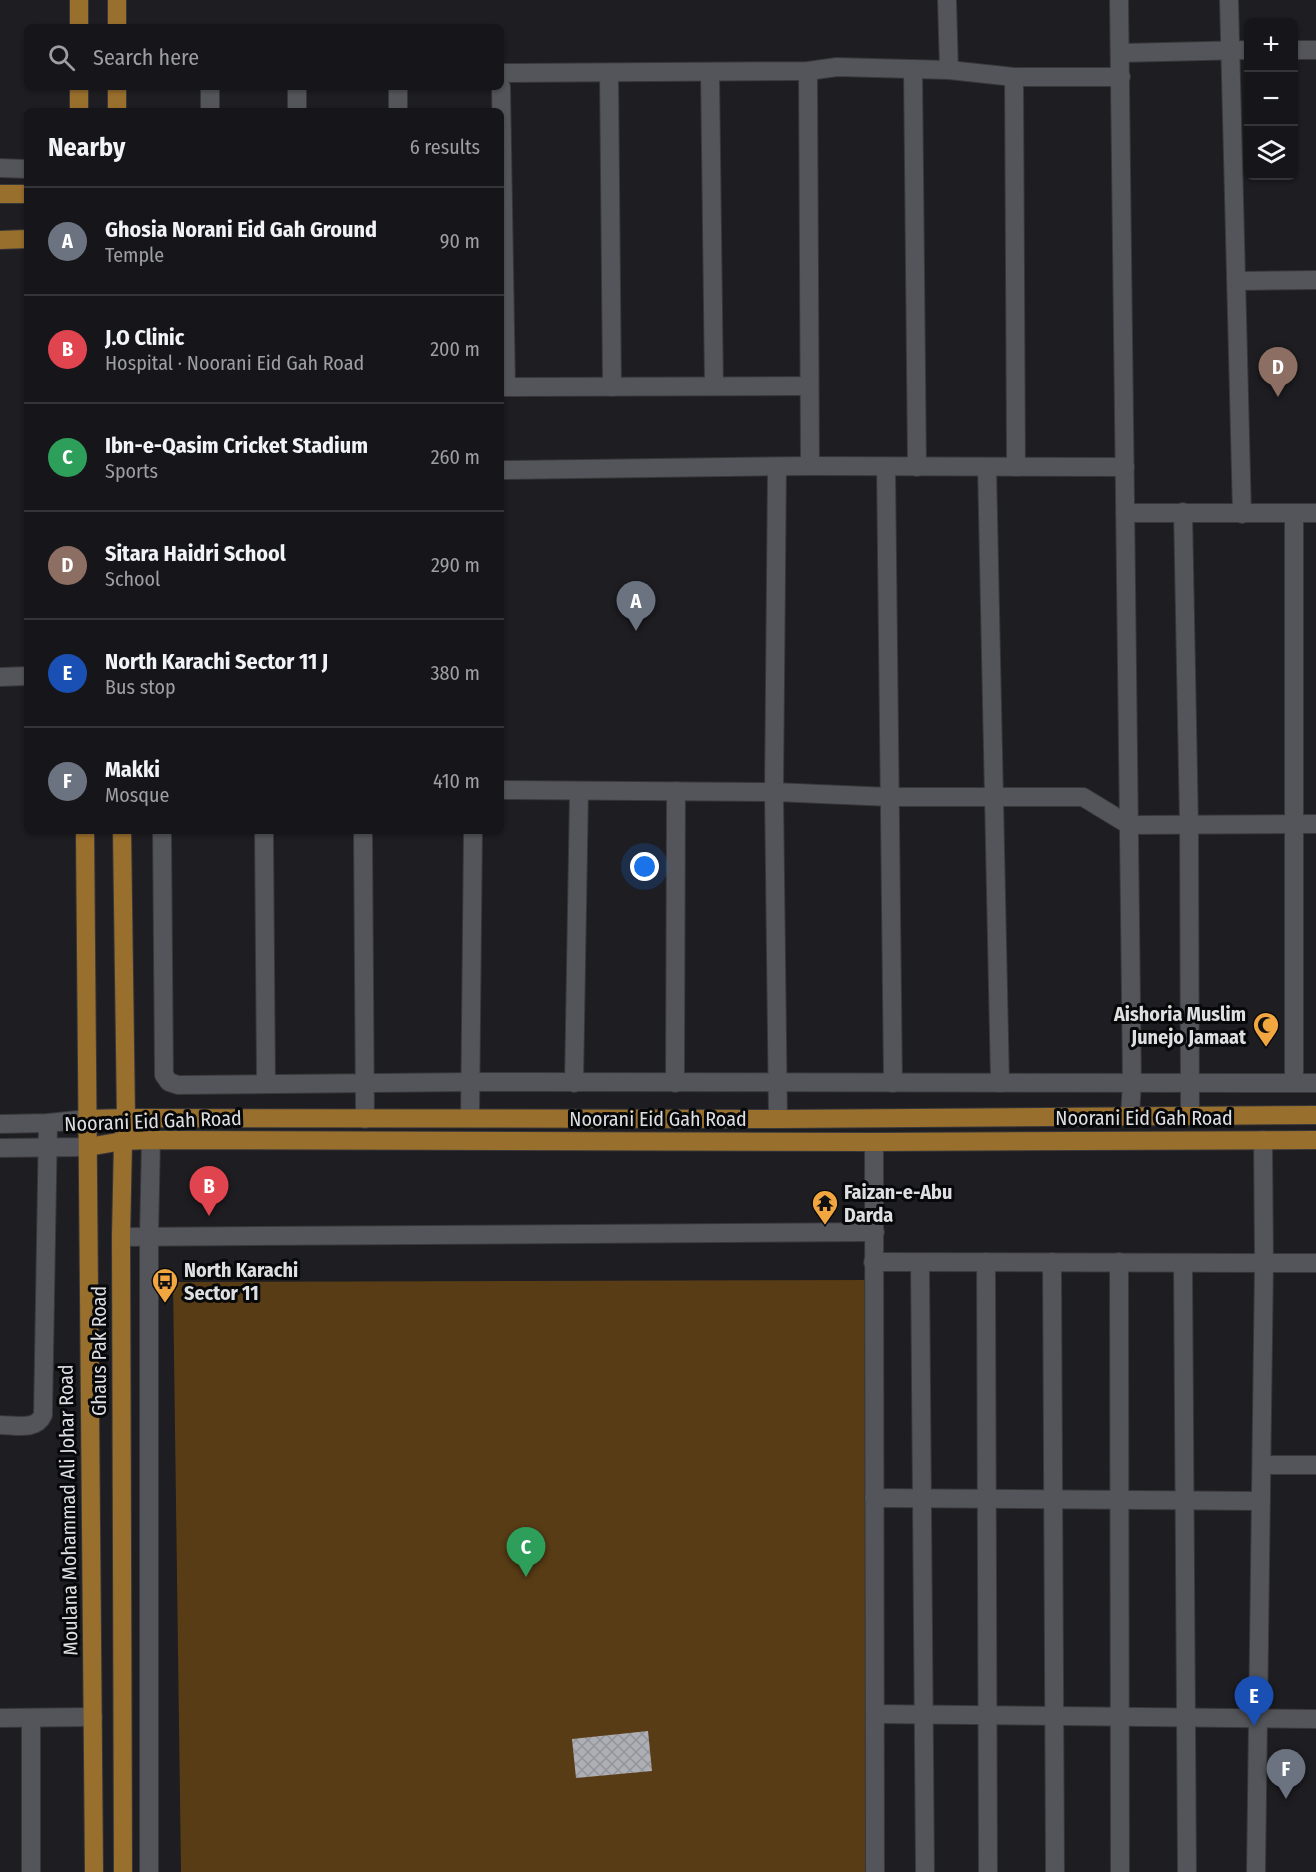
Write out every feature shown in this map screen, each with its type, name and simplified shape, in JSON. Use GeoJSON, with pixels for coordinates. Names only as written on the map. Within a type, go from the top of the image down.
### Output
{"type":"FeatureCollection","features":[{"type":"Feature","properties":{"kind":"main road"},"geometry":{"type":"LineString","coordinates":[[79,0],[79,24]]}},
{"type":"Feature","properties":{"kind":"main road"},"geometry":{"type":"LineString","coordinates":[[117,0],[117,24]]}},
{"type":"Feature","properties":{"kind":"main road"},"geometry":{"type":"LineString","coordinates":[[79,90],[79,108]]}},
{"type":"Feature","properties":{"kind":"main road"},"geometry":{"type":"LineString","coordinates":[[117,90],[117,108]]}},
{"type":"Feature","properties":{"kind":"main road"},"geometry":{"type":"LineString","coordinates":[[0,194],[24,194]]}},
{"type":"Feature","properties":{"kind":"main road"},"geometry":{"type":"LineString","coordinates":[[0,240],[24,239]]}},
{"type":"Feature","properties":{"kind":"main road"},"geometry":{"type":"LineString","coordinates":[[85,834],[87,1119]]}},
{"type":"Feature","properties":{"kind":"main road","name":"Ghaus Pak Road"},"geometry":{"type":"LineString","coordinates":[[122,834],[126,1118],[123,1140],[122,1237],[123,1872]]}},
{"type":"Feature","properties":{"kind":"main road","name":"Noorani Eid Gah Road"},"geometry":{"type":"LineString","coordinates":[[87,1119],[778,1119],[1316,1115]]}},
{"type":"Feature","properties":{"kind":"main road","name":"Moulana Mohammad Ali Johar Road"},"geometry":{"type":"LineString","coordinates":[[87,1119],[94,1872]]}},
{"type":"Feature","properties":{"kind":"main road","name":"Noorani Eid Gah Road"},"geometry":{"type":"LineString","coordinates":[[88,1148],[123,1140],[874,1142],[1316,1140]]}},
{"type":"Feature","properties":{"kind":"street"},"geometry":{"type":"LineString","coordinates":[[946,0],[949,70]]}},
{"type":"Feature","properties":{"kind":"street"},"geometry":{"type":"LineString","coordinates":[[1119,0],[1132,1083],[1130,1115]]}},
{"type":"Feature","properties":{"kind":"street"},"geometry":{"type":"LineString","coordinates":[[1229,0],[1240,50],[1236,281],[1242,514]]}},
{"type":"Feature","properties":{"kind":"street"},"geometry":{"type":"LineString","coordinates":[[1120,53],[1240,50]]}},
{"type":"Feature","properties":{"kind":"street"},"geometry":{"type":"LineString","coordinates":[[1298,50],[1316,50]]}},
{"type":"Feature","properties":{"kind":"street"},"geometry":{"type":"LineString","coordinates":[[504,74],[807,71],[837,67],[949,70],[1014,77],[1121,77]]}},
{"type":"Feature","properties":{"kind":"street"},"geometry":{"type":"LineString","coordinates":[[913,69],[917,467]]}},
{"type":"Feature","properties":{"kind":"street"},"geometry":{"type":"LineString","coordinates":[[807,71],[810,466]]}},
{"type":"Feature","properties":{"kind":"street"},"geometry":{"type":"LineString","coordinates":[[710,72],[714,386]]}},
{"type":"Feature","properties":{"kind":"street"},"geometry":{"type":"LineString","coordinates":[[609,73],[612,387]]}},
{"type":"Feature","properties":{"kind":"street"},"geometry":{"type":"LineString","coordinates":[[1014,77],[1016,467]]}},
{"type":"Feature","properties":{"kind":"street"},"geometry":{"type":"LineString","coordinates":[[210,90],[210,108]]}},
{"type":"Feature","properties":{"kind":"street"},"geometry":{"type":"LineString","coordinates":[[297,90],[297,108]]}},
{"type":"Feature","properties":{"kind":"street"},"geometry":{"type":"LineString","coordinates":[[398,90],[398,108]]}},
{"type":"Feature","properties":{"kind":"street"},"geometry":{"type":"LineString","coordinates":[[501,90],[501,108]]}},
{"type":"Feature","properties":{"kind":"street"},"geometry":{"type":"LineString","coordinates":[[0,168],[24,169]]}},
{"type":"Feature","properties":{"kind":"street"},"geometry":{"type":"LineString","coordinates":[[1236,281],[1316,280]]}},
{"type":"Feature","properties":{"kind":"street"},"geometry":{"type":"LineString","coordinates":[[504,387],[809,386]]}},
{"type":"Feature","properties":{"kind":"street"},"geometry":{"type":"LineString","coordinates":[[504,470],[810,466],[1125,467]]}},
{"type":"Feature","properties":{"kind":"street"},"geometry":{"type":"LineString","coordinates":[[886,466],[892,1083]]}},
{"type":"Feature","properties":{"kind":"street"},"geometry":{"type":"LineString","coordinates":[[777,467],[774,792],[778,1119]]}},
{"type":"Feature","properties":{"kind":"street"},"geometry":{"type":"LineString","coordinates":[[987,467],[1000,1083]]}},
{"type":"Feature","properties":{"kind":"street"},"geometry":{"type":"LineString","coordinates":[[1183,512],[1189,825],[1190,1115]]}},
{"type":"Feature","properties":{"kind":"street"},"geometry":{"type":"LineString","coordinates":[[1125,513],[1316,513]]}},
{"type":"Feature","properties":{"kind":"street"},"geometry":{"type":"LineString","coordinates":[[1294,513],[1294,1083]]}},
{"type":"Feature","properties":{"kind":"street"},"geometry":{"type":"LineString","coordinates":[[0,676],[24,676]]}},
{"type":"Feature","properties":{"kind":"street"},"geometry":{"type":"LineString","coordinates":[[504,790],[774,792],[890,797],[1083,797],[1129,825],[1316,824]]}},
{"type":"Feature","properties":{"kind":"street"},"geometry":{"type":"LineString","coordinates":[[574,1083],[579,791]]}},
{"type":"Feature","properties":{"kind":"street"},"geometry":{"type":"LineString","coordinates":[[675,791],[675,1083]]}},
{"type":"Feature","properties":{"kind":"street"},"geometry":{"type":"LineString","coordinates":[[162,834],[164,1076],[170,1082],[178,1085],[472,1082],[1316,1083]]}},
{"type":"Feature","properties":{"kind":"street"},"geometry":{"type":"LineString","coordinates":[[264,834],[266,1084]]}},
{"type":"Feature","properties":{"kind":"street"},"geometry":{"type":"LineString","coordinates":[[363,834],[365,1119]]}},
{"type":"Feature","properties":{"kind":"street"},"geometry":{"type":"LineString","coordinates":[[470,1118],[473,834]]}},
{"type":"Feature","properties":{"kind":"street","name":"Noorani Eid Gah Road"},"geometry":{"type":"LineString","coordinates":[[0,1124],[87,1119]]}},
{"type":"Feature","properties":{"kind":"street"},"geometry":{"type":"LineString","coordinates":[[0,1425],[33,1426],[40,1422],[43,1415],[48,1123]]}},
{"type":"Feature","properties":{"kind":"street"},"geometry":{"type":"LineString","coordinates":[[149,1872],[151,1140]]}},
{"type":"Feature","properties":{"kind":"street"},"geometry":{"type":"LineString","coordinates":[[1256,1872],[1264,1263],[1263,1140]]}},
{"type":"Feature","properties":{"kind":"street"},"geometry":{"type":"LineString","coordinates":[[874,1142],[875,1872]]}},
{"type":"Feature","properties":{"kind":"street","name":"Noorani Eid Gah Road"},"geometry":{"type":"LineString","coordinates":[[0,1148],[48,1146],[88,1148]]}},
{"type":"Feature","properties":{"kind":"street"},"geometry":{"type":"LineString","coordinates":[[122,1237],[875,1232]]}},
{"type":"Feature","properties":{"kind":"street"},"geometry":{"type":"LineString","coordinates":[[873,1262],[1316,1263]]}},
{"type":"Feature","properties":{"kind":"street"},"geometry":{"type":"LineString","coordinates":[[920,1262],[925,1872]]}},
{"type":"Feature","properties":{"kind":"street"},"geometry":{"type":"LineString","coordinates":[[986,1262],[988,1872]]}},
{"type":"Feature","properties":{"kind":"street"},"geometry":{"type":"LineString","coordinates":[[1052,1262],[1055,1872]]}},
{"type":"Feature","properties":{"kind":"street"},"geometry":{"type":"LineString","coordinates":[[1119,1262],[1120,1872]]}},
{"type":"Feature","properties":{"kind":"street"},"geometry":{"type":"LineString","coordinates":[[1183,1263],[1187,1872]]}},
{"type":"Feature","properties":{"kind":"street"},"geometry":{"type":"LineString","coordinates":[[1262,1465],[1316,1465]]}},
{"type":"Feature","properties":{"kind":"street"},"geometry":{"type":"LineString","coordinates":[[874,1498],[1261,1501]]}},
{"type":"Feature","properties":{"kind":"street"},"geometry":{"type":"LineString","coordinates":[[875,1714],[1316,1719]]}},
{"type":"Feature","properties":{"kind":"street"},"geometry":{"type":"LineString","coordinates":[[0,1718],[93,1717]]}},
{"type":"Feature","properties":{"kind":"street"},"geometry":{"type":"LineString","coordinates":[[31,1718],[31,1872]]}},
{"type":"Feature","properties":{"kind":"shaded area"},"geometry":{"type":"Polygon","coordinates":[[[873,1280],[875,1872],[181,1872],[173,1282],[873,1280]]]}},
{"type":"Feature","properties":{"kind":"building"},"geometry":{"type":"Polygon","coordinates":[[[648,1731],[652,1771],[576,1778],[572,1739],[648,1731]]]}},
{"type":"Feature","properties":{"kind":"place","name":"Sitara Haidri School"},"geometry":{"type":"Point","coordinates":[1278,397]}},
{"type":"Feature","properties":{"kind":"place","name":"Ghosia Norani Eid Gah Ground"},"geometry":{"type":"Point","coordinates":[636,631]}},
{"type":"Feature","properties":{"kind":"place","name":"Aishoria Muslim Junejo Jamaat"},"geometry":{"type":"Point","coordinates":[1266,1048]}},
{"type":"Feature","properties":{"kind":"place","name":"J.O Clinic"},"geometry":{"type":"Point","coordinates":[209,1216]}},
{"type":"Feature","properties":{"kind":"place","name":"Faizan-e-Abu Darda"},"geometry":{"type":"Point","coordinates":[825,1226]}},
{"type":"Feature","properties":{"kind":"place","name":"North Karachi Sector 11"},"geometry":{"type":"Point","coordinates":[165,1304]}},
{"type":"Feature","properties":{"kind":"place","name":"Ibn-e-Qasim Cricket Stadium"},"geometry":{"type":"Point","coordinates":[526,1577]}},
{"type":"Feature","properties":{"kind":"place","name":"North Karachi Sector 11 J"},"geometry":{"type":"Point","coordinates":[1254,1726]}},
{"type":"Feature","properties":{"kind":"place","name":"Makki"},"geometry":{"type":"Point","coordinates":[1286,1799]}}]}
